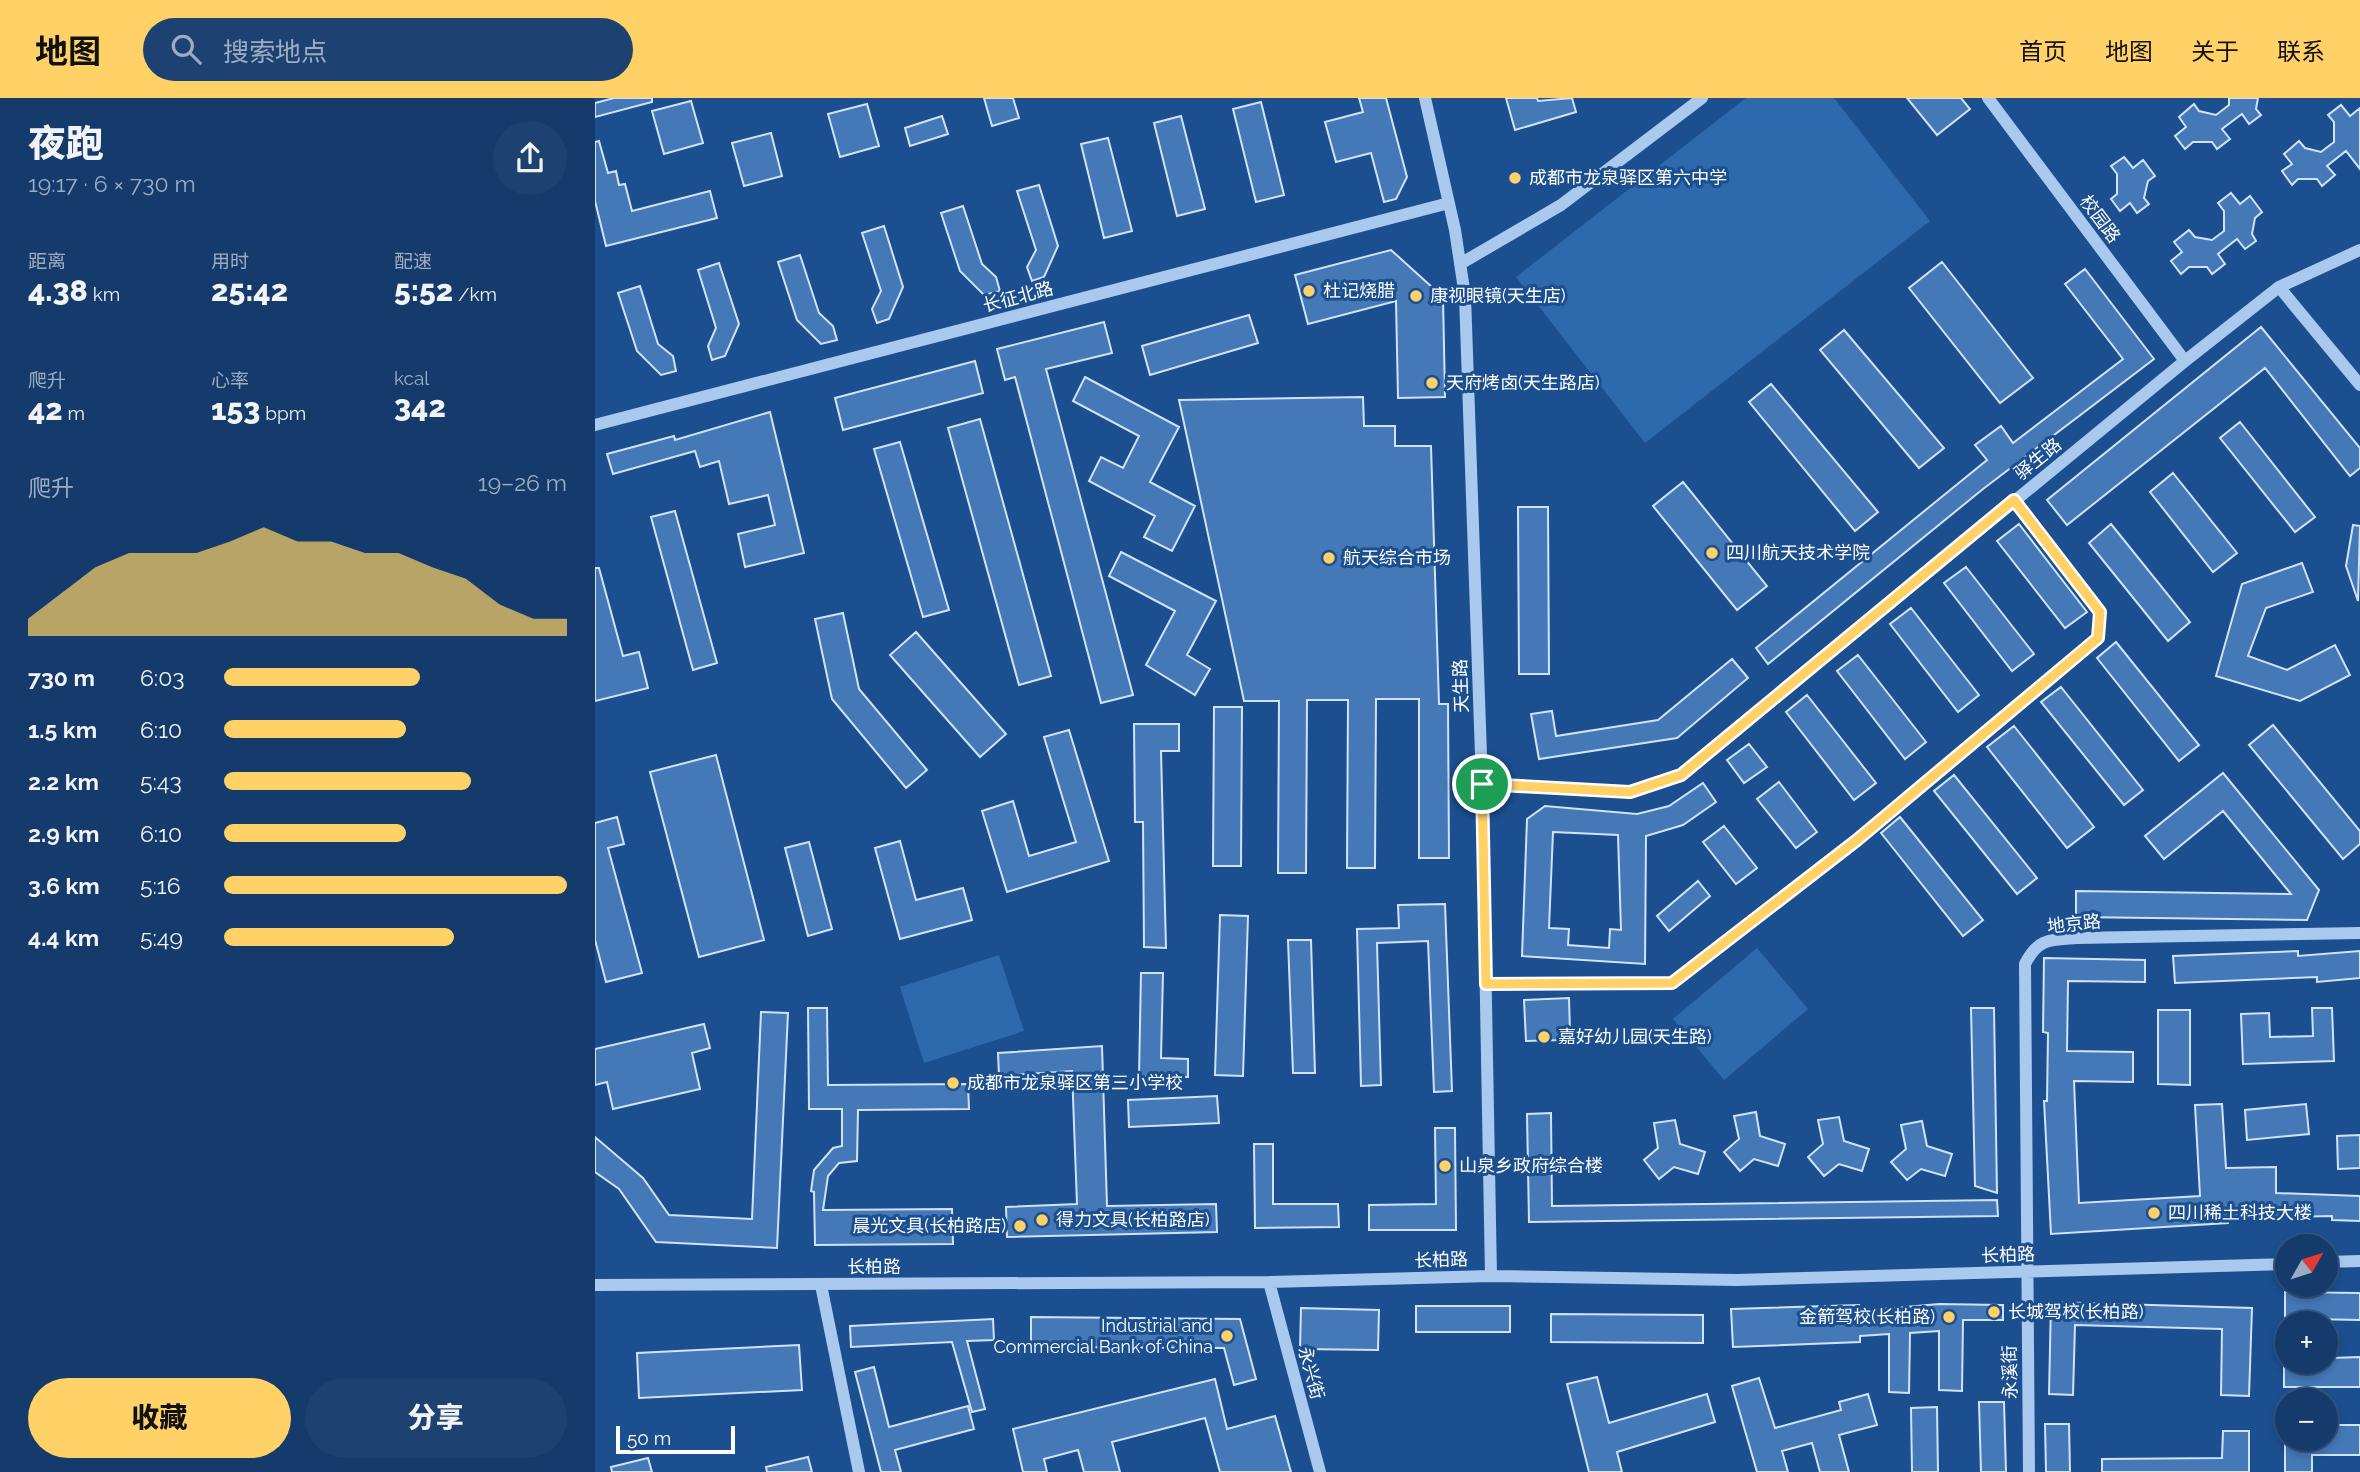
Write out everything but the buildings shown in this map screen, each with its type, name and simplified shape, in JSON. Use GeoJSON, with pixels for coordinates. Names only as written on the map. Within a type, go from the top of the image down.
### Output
{"type":"FeatureCollection","features":[{"type":"Feature","properties":{"kind":"street","name":"天生路"},"geometry":{"type":"LineString","coordinates":[[1425,98],[1449,203],[1465,296],[1482,784],[1491,1276]]}},
{"type":"Feature","properties":{"kind":"street"},"geometry":{"type":"LineString","coordinates":[[1460,264],[1561,205],[1702,98]]}},
{"type":"Feature","properties":{"kind":"street","name":"校园路"},"geometry":{"type":"LineString","coordinates":[[1988,98],[2185,361]]}},
{"type":"Feature","properties":{"kind":"street","name":"长征北路"},"geometry":{"type":"LineString","coordinates":[[595,425],[1449,203]]}},
{"type":"Feature","properties":{"kind":"street","name":"驿生路"},"geometry":{"type":"LineString","coordinates":[[1482,784],[1630,792],[1681,775],[2014,500],[2279,287],[2360,250]]}},
{"type":"Feature","properties":{"kind":"street"},"geometry":{"type":"LineString","coordinates":[[2279,287],[2360,385]]}},
{"type":"Feature","properties":{"kind":"street"},"geometry":{"type":"LineString","coordinates":[[1486,984],[1672,983],[1857,840],[2098,638],[2100,612],[2014,500]]}},
{"type":"Feature","properties":{"kind":"street","name":"地京路"},"geometry":{"type":"LineString","coordinates":[[2026,1272],[2025,964],[2033,949],[2047,941],[2077,938],[2360,933]]}},
{"type":"Feature","properties":{"kind":"street"},"geometry":{"type":"LineString","coordinates":[[2338,1262],[2360,1261]]}},
{"type":"Feature","properties":{"kind":"street","name":"长柏路"},"geometry":{"type":"LineString","coordinates":[[595,1285],[1269,1282],[1491,1276],[1736,1280],[2275,1264]]}},
{"type":"Feature","properties":{"kind":"street","name":"永溪街"},"geometry":{"type":"LineString","coordinates":[[2026,1272],[2029,1472]]}},
{"type":"Feature","properties":{"kind":"street","name":"永兴街"},"geometry":{"type":"LineString","coordinates":[[1269,1282],[1320,1472]]}},
{"type":"Feature","properties":{"kind":"street"},"geometry":{"type":"LineString","coordinates":[[821,1284],[859,1472]]}},
{"type":"Feature","properties":{"kind":"shaded area"},"geometry":{"type":"Polygon","coordinates":[[[1746,98],[1834,98],[1930,221],[1645,443],[1516,277],[1746,98]]]}},
{"type":"Feature","properties":{"kind":"shaded area"},"geometry":{"type":"Polygon","coordinates":[[[1757,948],[1808,1009],[1724,1080],[1673,1019],[1757,948]]]}},
{"type":"Feature","properties":{"kind":"shaded area"},"geometry":{"type":"Polygon","coordinates":[[[999,955],[1024,1031],[924,1063],[900,987],[999,955]]]}},
{"type":"Feature","properties":{"kind":"place","name":"成都市龙泉驿区第六中学"},"geometry":{"type":"Point","coordinates":[1515,178]}},
{"type":"Feature","properties":{"kind":"place","name":"杜记烧腊"},"geometry":{"type":"Point","coordinates":[1309,291]}},
{"type":"Feature","properties":{"kind":"place","name":"康视眼镜(天生店)"},"geometry":{"type":"Point","coordinates":[1416,296]}},
{"type":"Feature","properties":{"kind":"place","name":"天府烤卤(天生路店)"},"geometry":{"type":"Point","coordinates":[1432,383]}},
{"type":"Feature","properties":{"kind":"place","name":"四川航天技术学院"},"geometry":{"type":"Point","coordinates":[1712,553]}},
{"type":"Feature","properties":{"kind":"place","name":"航天综合市场"},"geometry":{"type":"Point","coordinates":[1329,558]}},
{"type":"Feature","properties":{"kind":"place","name":"嘉好幼儿园(天生路)"},"geometry":{"type":"Point","coordinates":[1544,1037]}},
{"type":"Feature","properties":{"kind":"place","name":"成都市龙泉驿区第三小学校"},"geometry":{"type":"Point","coordinates":[953,1083]}},
{"type":"Feature","properties":{"kind":"place","name":"山泉乡政府综合楼"},"geometry":{"type":"Point","coordinates":[1445,1166]}},
{"type":"Feature","properties":{"kind":"place","name":"四川稀土科技大楼"},"geometry":{"type":"Point","coordinates":[2154,1213]}},
{"type":"Feature","properties":{"kind":"place","name":"得力文具(长柏路店)"},"geometry":{"type":"Point","coordinates":[1042,1220]}},
{"type":"Feature","properties":{"kind":"place","name":"晨光文具(长柏路店)"},"geometry":{"type":"Point","coordinates":[1020,1226]}},
{"type":"Feature","properties":{"kind":"place","name":"长城驾校(长柏路)"},"geometry":{"type":"Point","coordinates":[1994,1312]}},
{"type":"Feature","properties":{"kind":"place","name":"金箭驾校(长柏路)"},"geometry":{"type":"Point","coordinates":[1949,1317]}},
{"type":"Feature","properties":{"kind":"place","name":"Industrial and Commercial Bank of China"},"geometry":{"type":"Point","coordinates":[1227,1336]}},
{"type":"Feature","properties":{"kind":"route"},"geometry":{"type":"LineString","coordinates":[[2014,500],[2100,612],[2098,638],[1857,840],[1672,983],[1486,984],[1482,784],[1630,792],[1681,775],[2014,500]]}}]}
